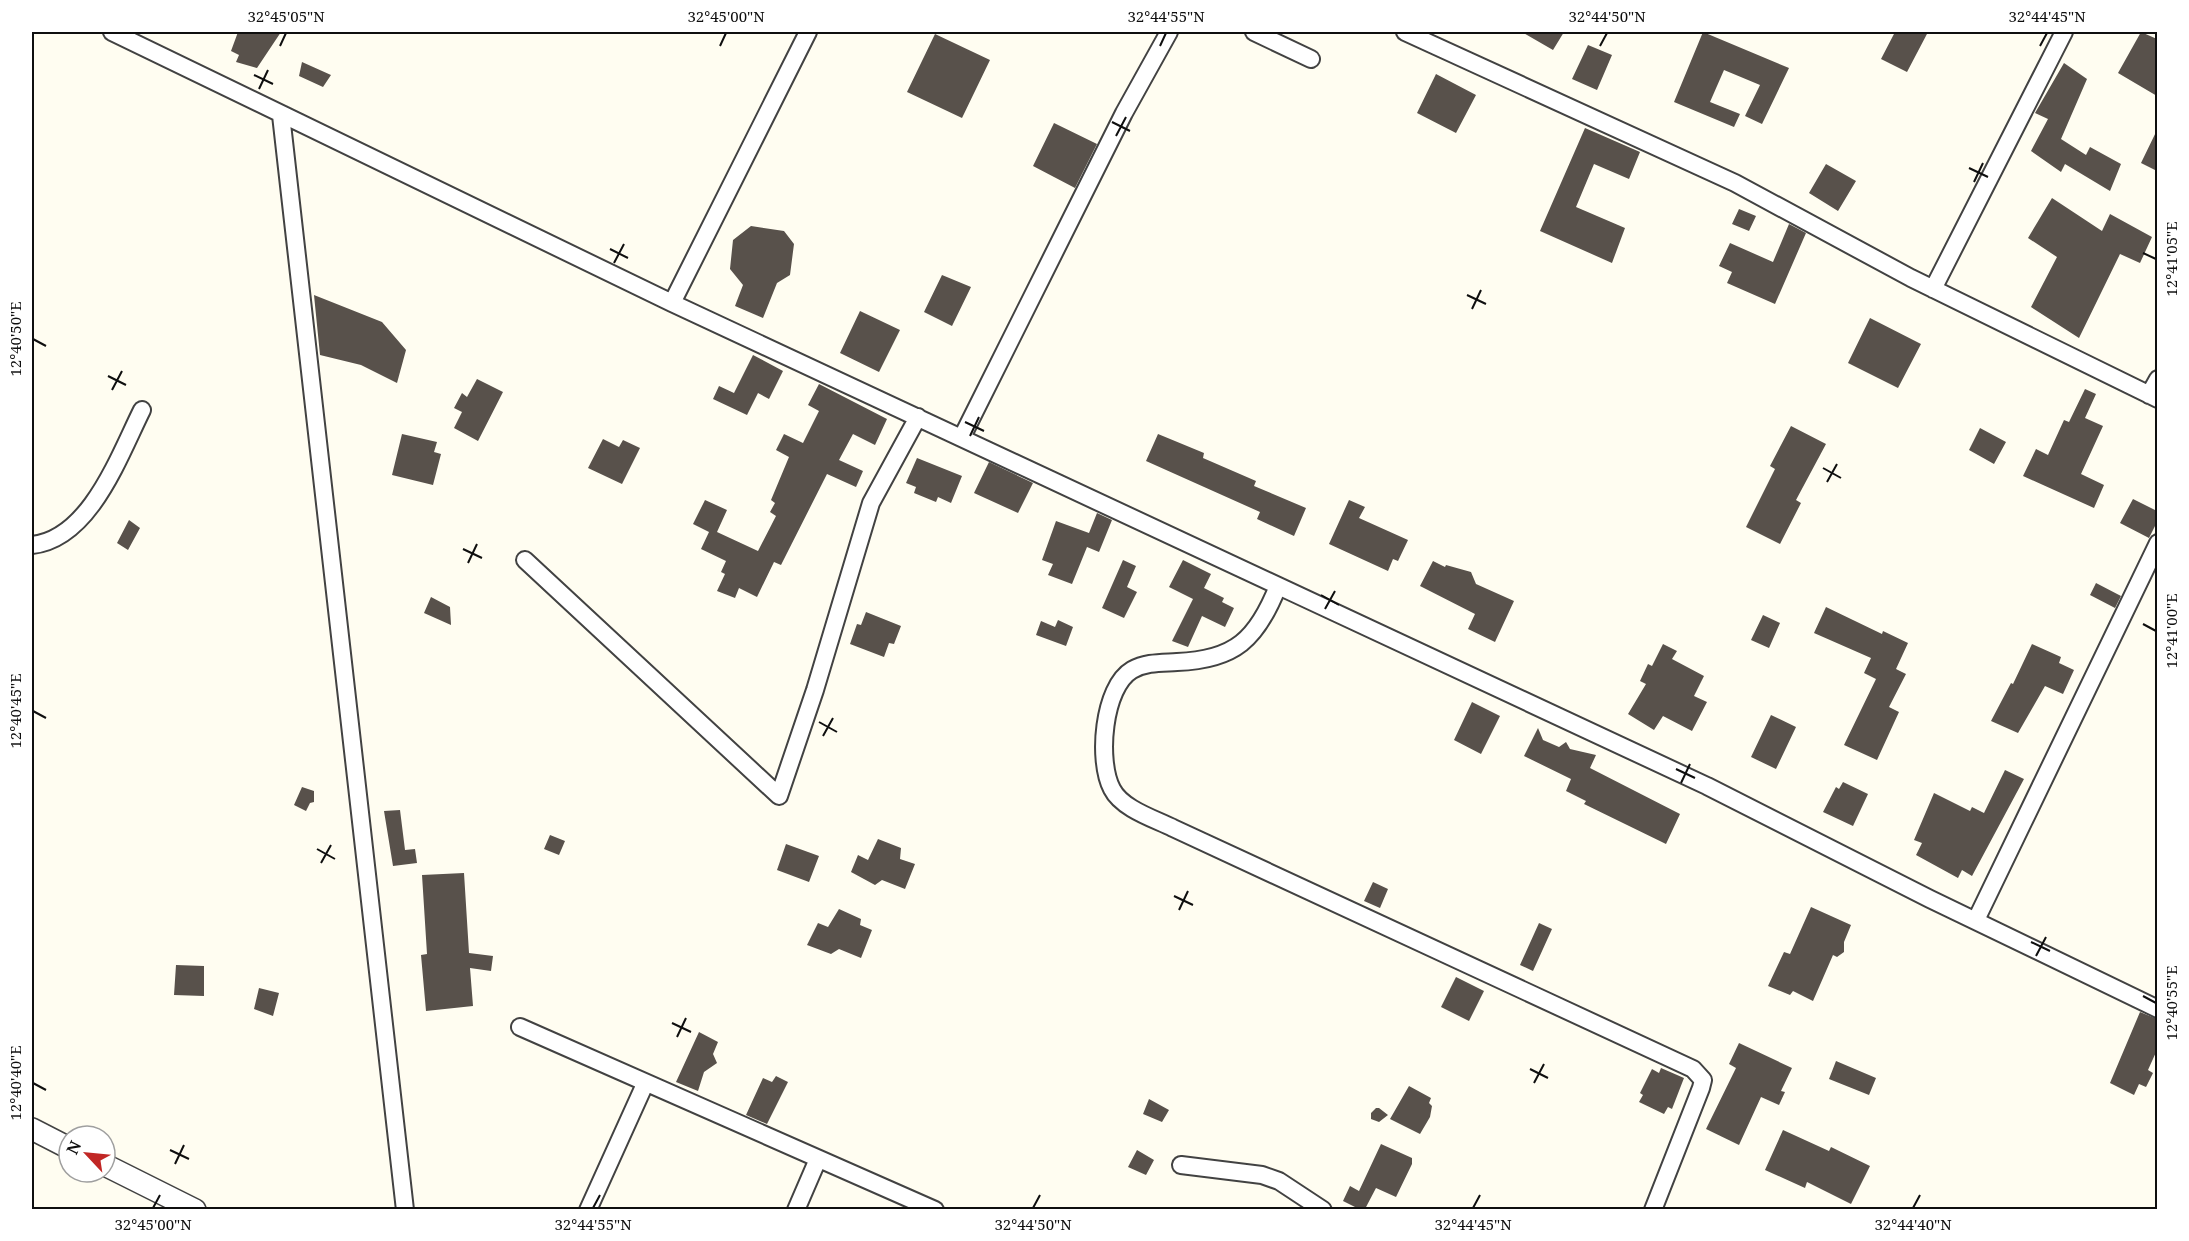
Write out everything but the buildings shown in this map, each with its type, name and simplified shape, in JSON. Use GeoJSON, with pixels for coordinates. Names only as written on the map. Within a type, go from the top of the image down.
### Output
{"type":"FeatureCollection","features":[{"type":"Feature","properties":{"kind":"street"},"geometry":{"type":"LineString","coordinates":[[112,32],[672,303],[1707,786],[2157,1009]]}},
{"type":"Feature","properties":{"kind":"street"},"geometry":{"type":"LineString","coordinates":[[672,303],[808,32]]}},
{"type":"Feature","properties":{"kind":"street"},"geometry":{"type":"LineString","coordinates":[[962,437],[1124,113],[1169,32]]}},
{"type":"Feature","properties":{"kind":"street"},"geometry":{"type":"LineString","coordinates":[[1254,32],[1311,58]]}},
{"type":"Feature","properties":{"kind":"street"},"geometry":{"type":"LineString","coordinates":[[1404,32],[1735,183],[1933,289],[2153,397],[2157,379]]}},
{"type":"Feature","properties":{"kind":"street"},"geometry":{"type":"LineString","coordinates":[[1933,289],[2064,32]]}},
{"type":"Feature","properties":{"kind":"street"},"geometry":{"type":"LineString","coordinates":[[281,115],[405,1209]]}},
{"type":"Feature","properties":{"kind":"street"},"geometry":{"type":"LineString","coordinates":[[32,545],[59,536],[84,514],[102,489],[142,410]]}},
{"type":"Feature","properties":{"kind":"street"},"geometry":{"type":"LineString","coordinates":[[525,560],[779,796],[815,690],[871,503],[918,417]]}},
{"type":"Feature","properties":{"kind":"street"},"geometry":{"type":"LineString","coordinates":[[1976,920],[2157,543]]}},
{"type":"Feature","properties":{"kind":"street"},"geometry":{"type":"LineString","coordinates":[[1278,586],[1262,620],[1248,639],[1223,656],[1204,661],[1150,664],[1130,670],[1116,691],[1105,722],[1106,770],[1112,790],[1136,810],[1173,828],[1694,1069],[1703,1080],[1701,1088],[1653,1209]]}},
{"type":"Feature","properties":{"kind":"street"},"geometry":{"type":"LineString","coordinates":[[520,1027],[645,1084],[935,1209]]}},
{"type":"Feature","properties":{"kind":"street"},"geometry":{"type":"LineString","coordinates":[[588,1209],[645,1084]]}},
{"type":"Feature","properties":{"kind":"street"},"geometry":{"type":"LineString","coordinates":[[32,1129],[57,1142]]}},
{"type":"Feature","properties":{"kind":"street"},"geometry":{"type":"LineString","coordinates":[[796,1209],[818,1159]]}},
{"type":"Feature","properties":{"kind":"street"},"geometry":{"type":"LineString","coordinates":[[1181,1165],[1262,1175],[1279,1181],[1323,1209]]}},
{"type":"Feature","properties":{"kind":"street"},"geometry":{"type":"LineString","coordinates":[[117,1171],[195,1209]]}}]}
